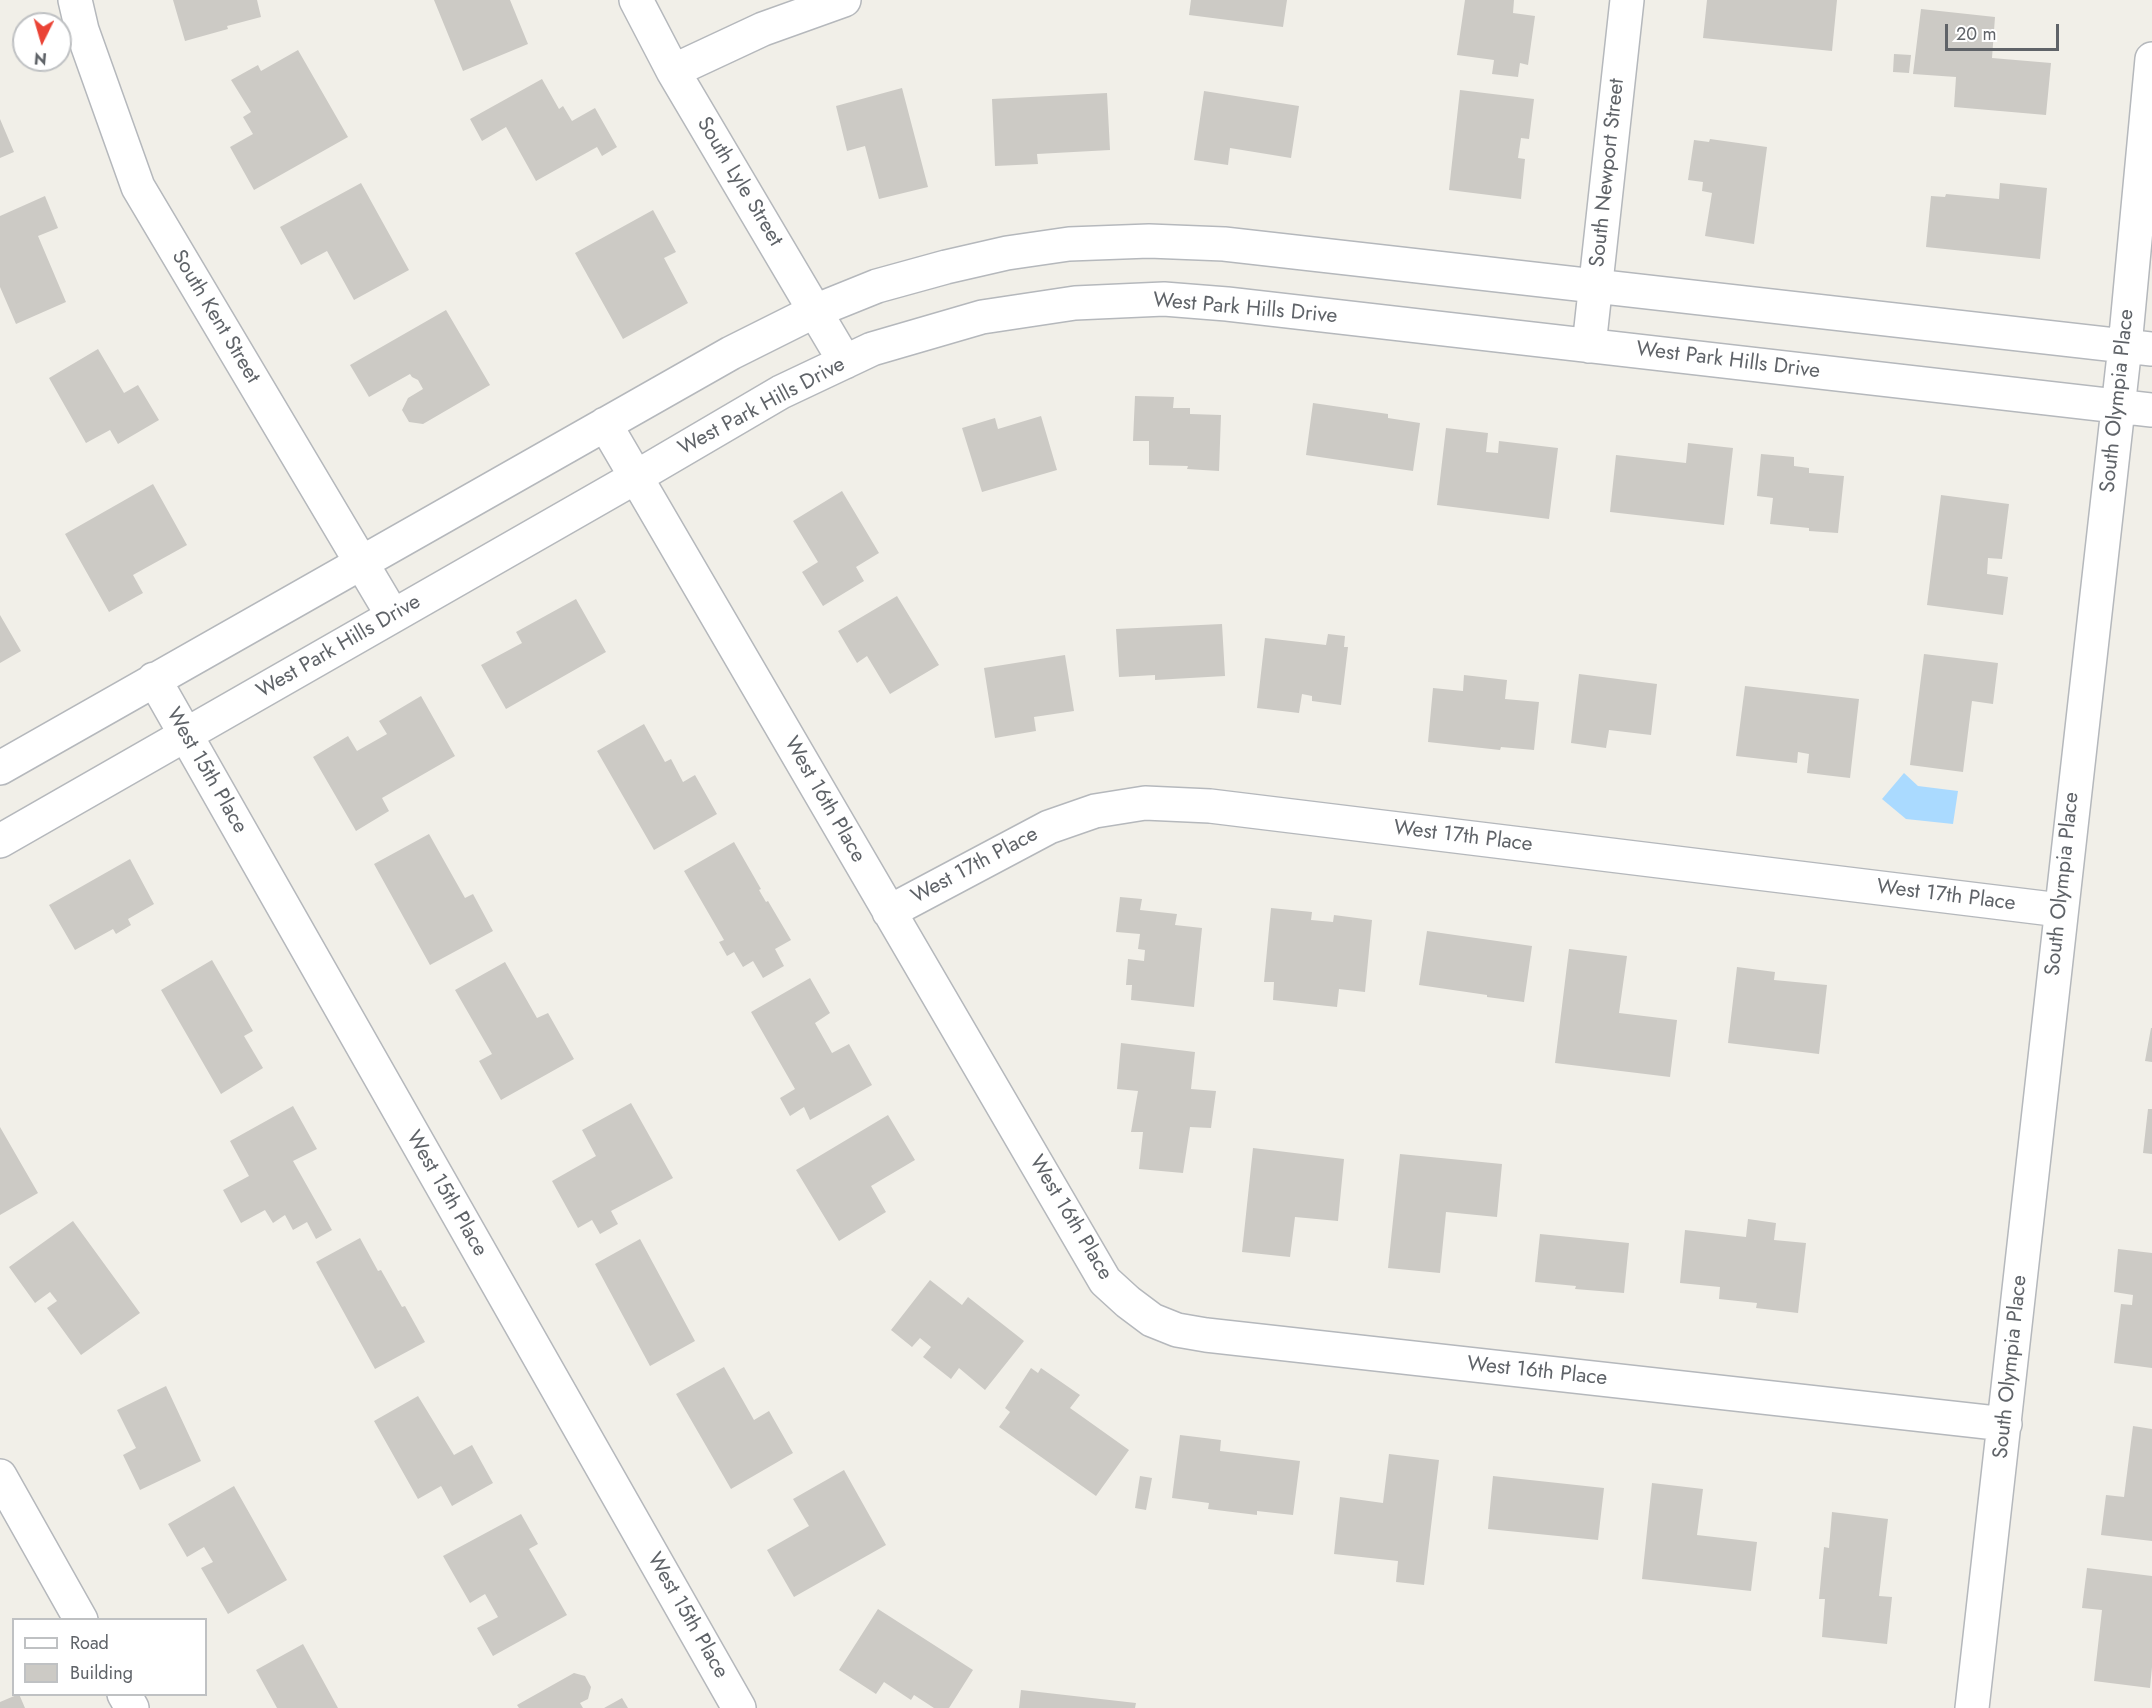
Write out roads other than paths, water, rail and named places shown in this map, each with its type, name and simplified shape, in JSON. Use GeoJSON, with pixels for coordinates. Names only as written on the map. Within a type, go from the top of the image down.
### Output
{"type":"FeatureCollection","features":[{"type":"Feature","properties":{"kind":"street","name":"South Kent Street"},"geometry":{"type":"LineString","coordinates":[[75,0],[82,30],[138,187],[393,616]]}},
{"type":"Feature","properties":{"kind":"street","name":"South Lyle Street"},"geometry":{"type":"LineString","coordinates":[[636,0],[673,70],[845,362]]}},
{"type":"Feature","properties":{"kind":"street"},"geometry":{"type":"LineString","coordinates":[[673,70],[764,29],[844,0]]}},
{"type":"Feature","properties":{"kind":"street","name":"South Newport Street"},"geometry":{"type":"LineString","coordinates":[[1588,345],[1627,0]]}},
{"type":"Feature","properties":{"kind":"street","name":"South Olympia Place"},"geometry":{"type":"LineString","coordinates":[[1972,1708],[2118,406],[2139,347],[2152,59]]}},
{"type":"Feature","properties":{"kind":"street"},"geometry":{"type":"LineString","coordinates":[[0,768],[731,353],[815,311],[877,286],[1007,253],[1068,244],[1149,241],[1224,244],[2139,347]]}},
{"type":"Feature","properties":{"kind":"street","name":"West Park Hills Drive"},"geometry":{"type":"LineString","coordinates":[[0,841],[781,392],[872,349],[982,317],[1075,303],[1164,299],[2152,410]]}},
{"type":"Feature","properties":{"kind":"street","name":"West 16th Place"},"geometry":{"type":"LineString","coordinates":[[605,424],[1105,1281],[1152,1320],[1177,1330],[1206,1335],[2005,1424]]}},
{"type":"Feature","properties":{"kind":"street","name":"West 15th Place"},"geometry":{"type":"LineString","coordinates":[[154,679],[740,1708]]}},
{"type":"Feature","properties":{"kind":"street","name":"West 17th Place"},"geometry":{"type":"LineString","coordinates":[[889,912],[1049,827],[1095,811],[1145,803],[1210,806],[2060,910]]}},
{"type":"Feature","properties":{"kind":"street"},"geometry":{"type":"LineString","coordinates":[[0,1476],[80,1618]]}},
{"type":"Feature","properties":{"kind":"water"},"geometry":{"type":"Polygon","coordinates":[[[1904,773],[1918,786],[1958,791],[1953,824],[1906,819],[1882,799],[1904,773]]]}}]}
